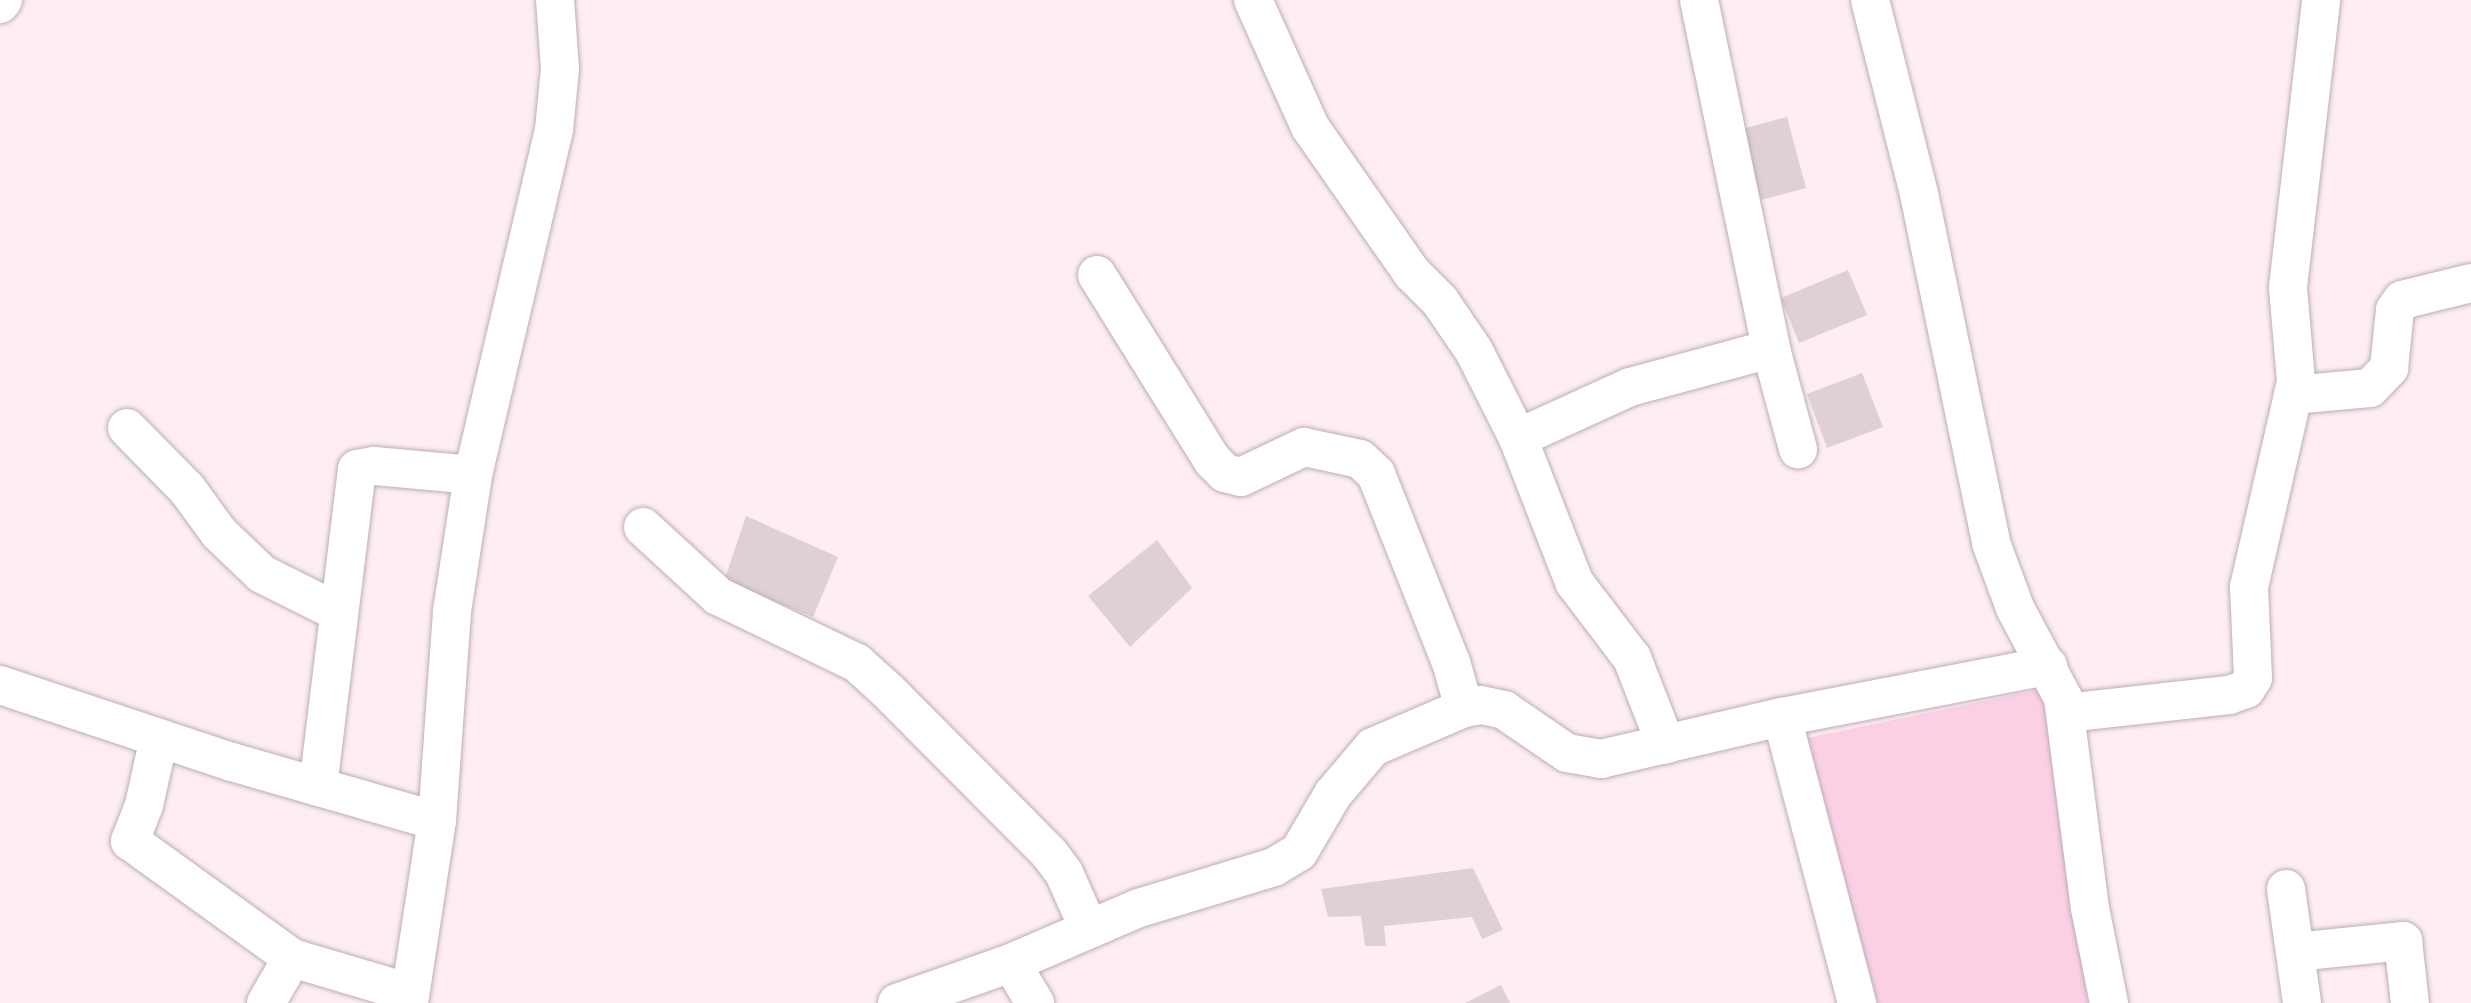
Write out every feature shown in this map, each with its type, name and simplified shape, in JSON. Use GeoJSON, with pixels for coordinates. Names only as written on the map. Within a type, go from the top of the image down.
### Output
{"type":"FeatureCollection","features":[{"type":"Feature","properties":{"kind":"street"},"geometry":{"type":"LineString","coordinates":[[159,738],[144,805],[130,841],[292,958],[410,998],[437,821],[452,611],[473,475],[554,130],[560,69],[555,0]]}},
{"type":"Feature","properties":{"kind":"street"},"geometry":{"type":"LineString","coordinates":[[1253,0],[1310,127],[1412,273],[1458,323],[1518,438],[1574,582],[1632,658],[1666,744]]}},
{"type":"Feature","properties":{"kind":"street"},"geometry":{"type":"LineString","coordinates":[[1699,0],[1771,349],[1798,449]]}},
{"type":"Feature","properties":{"kind":"street"},"geometry":{"type":"LineString","coordinates":[[1870,0],[1919,194],[1991,542],[2015,608],[2048,666],[2066,713],[2090,908],[2109,1003]]}},
{"type":"Feature","properties":{"kind":"street"},"geometry":{"type":"LineString","coordinates":[[2066,713],[2246,689],[2253,678],[2249,587],[2293,396],[2288,287],[2321,0]]}},
{"type":"Feature","properties":{"kind":"street"},"geometry":{"type":"LineString","coordinates":[[1097,275],[1213,461],[1225,473],[1241,477],[1304,447],[1360,459],[1376,474],[1451,662],[1464,708]]}},
{"type":"Feature","properties":{"kind":"street"},"geometry":{"type":"LineString","coordinates":[[2293,396],[2370,388],[2389,368],[2395,310],[2402,300],[2471,283]]}},
{"type":"Feature","properties":{"kind":"street"},"geometry":{"type":"LineString","coordinates":[[1518,438],[1630,387],[1771,349]]}},
{"type":"Feature","properties":{"kind":"street"},"geometry":{"type":"LineString","coordinates":[[127,428],[187,489],[219,533],[262,574],[338,612]]}},
{"type":"Feature","properties":{"kind":"street"},"geometry":{"type":"LineString","coordinates":[[318,787],[357,469],[374,466],[473,475]]}},
{"type":"Feature","properties":{"kind":"street"},"geometry":{"type":"LineString","coordinates":[[643,527],[718,596],[857,663],[1049,853],[1064,873],[1088,927]]}},
{"type":"Feature","properties":{"kind":"street"},"geometry":{"type":"LineString","coordinates":[[897,1003],[1011,963],[1088,927],[1274,867],[1300,852],[1333,794],[1373,747],[1464,708],[1481,705],[1504,710],[1552,745],[1582,758],[1601,758],[1782,717],[2048,666]]}},
{"type":"Feature","properties":{"kind":"street"},"geometry":{"type":"LineString","coordinates":[[0,685],[159,738],[437,821]]}},
{"type":"Feature","properties":{"kind":"street"},"geometry":{"type":"LineString","coordinates":[[1782,717],[1857,1003]]}},
{"type":"Feature","properties":{"kind":"street"},"geometry":{"type":"LineString","coordinates":[[2286,889],[2302,1003]]}},
{"type":"Feature","properties":{"kind":"street"},"geometry":{"type":"LineString","coordinates":[[2295,952],[2403,941],[2410,1003]]}},
{"type":"Feature","properties":{"kind":"street"},"geometry":{"type":"LineString","coordinates":[[266,1003],[292,958]]}},
{"type":"Feature","properties":{"kind":"street"},"geometry":{"type":"LineString","coordinates":[[1011,963],[1035,1003]]}},
{"type":"Feature","properties":{"kind":"shaded area"},"geometry":{"type":"Polygon","coordinates":[[[2043,689],[2088,1003],[1876,1003],[1802,739],[2043,689]]]}},
{"type":"Feature","properties":{"kind":"building"},"geometry":{"type":"Polygon","coordinates":[[[1787,117],[1806,188],[1761,200],[1742,129],[1787,117]]]}},
{"type":"Feature","properties":{"kind":"building"},"geometry":{"type":"Polygon","coordinates":[[[1848,270],[1867,315],[1799,343],[1781,298],[1848,270]]]}},
{"type":"Feature","properties":{"kind":"building"},"geometry":{"type":"Polygon","coordinates":[[[1862,373],[1883,427],[1827,448],[1807,394],[1862,373]]]}},
{"type":"Feature","properties":{"kind":"building"},"geometry":{"type":"Polygon","coordinates":[[[746,516],[838,557],[813,617],[724,581],[746,516]]]}},
{"type":"Feature","properties":{"kind":"building"},"geometry":{"type":"Polygon","coordinates":[[[1157,540],[1192,588],[1130,647],[1088,596],[1157,540]]]}},
{"type":"Feature","properties":{"kind":"building"},"geometry":{"type":"Polygon","coordinates":[[[1473,868],[1503,930],[1482,939],[1472,917],[1384,926],[1386,946],[1365,946],[1361,916],[1328,917],[1321,889],[1473,868]]]}},
{"type":"Feature","properties":{"kind":"building"},"geometry":{"type":"Polygon","coordinates":[[[1501,985],[1510,1003],[1465,1003],[1501,985]]]}}]}
